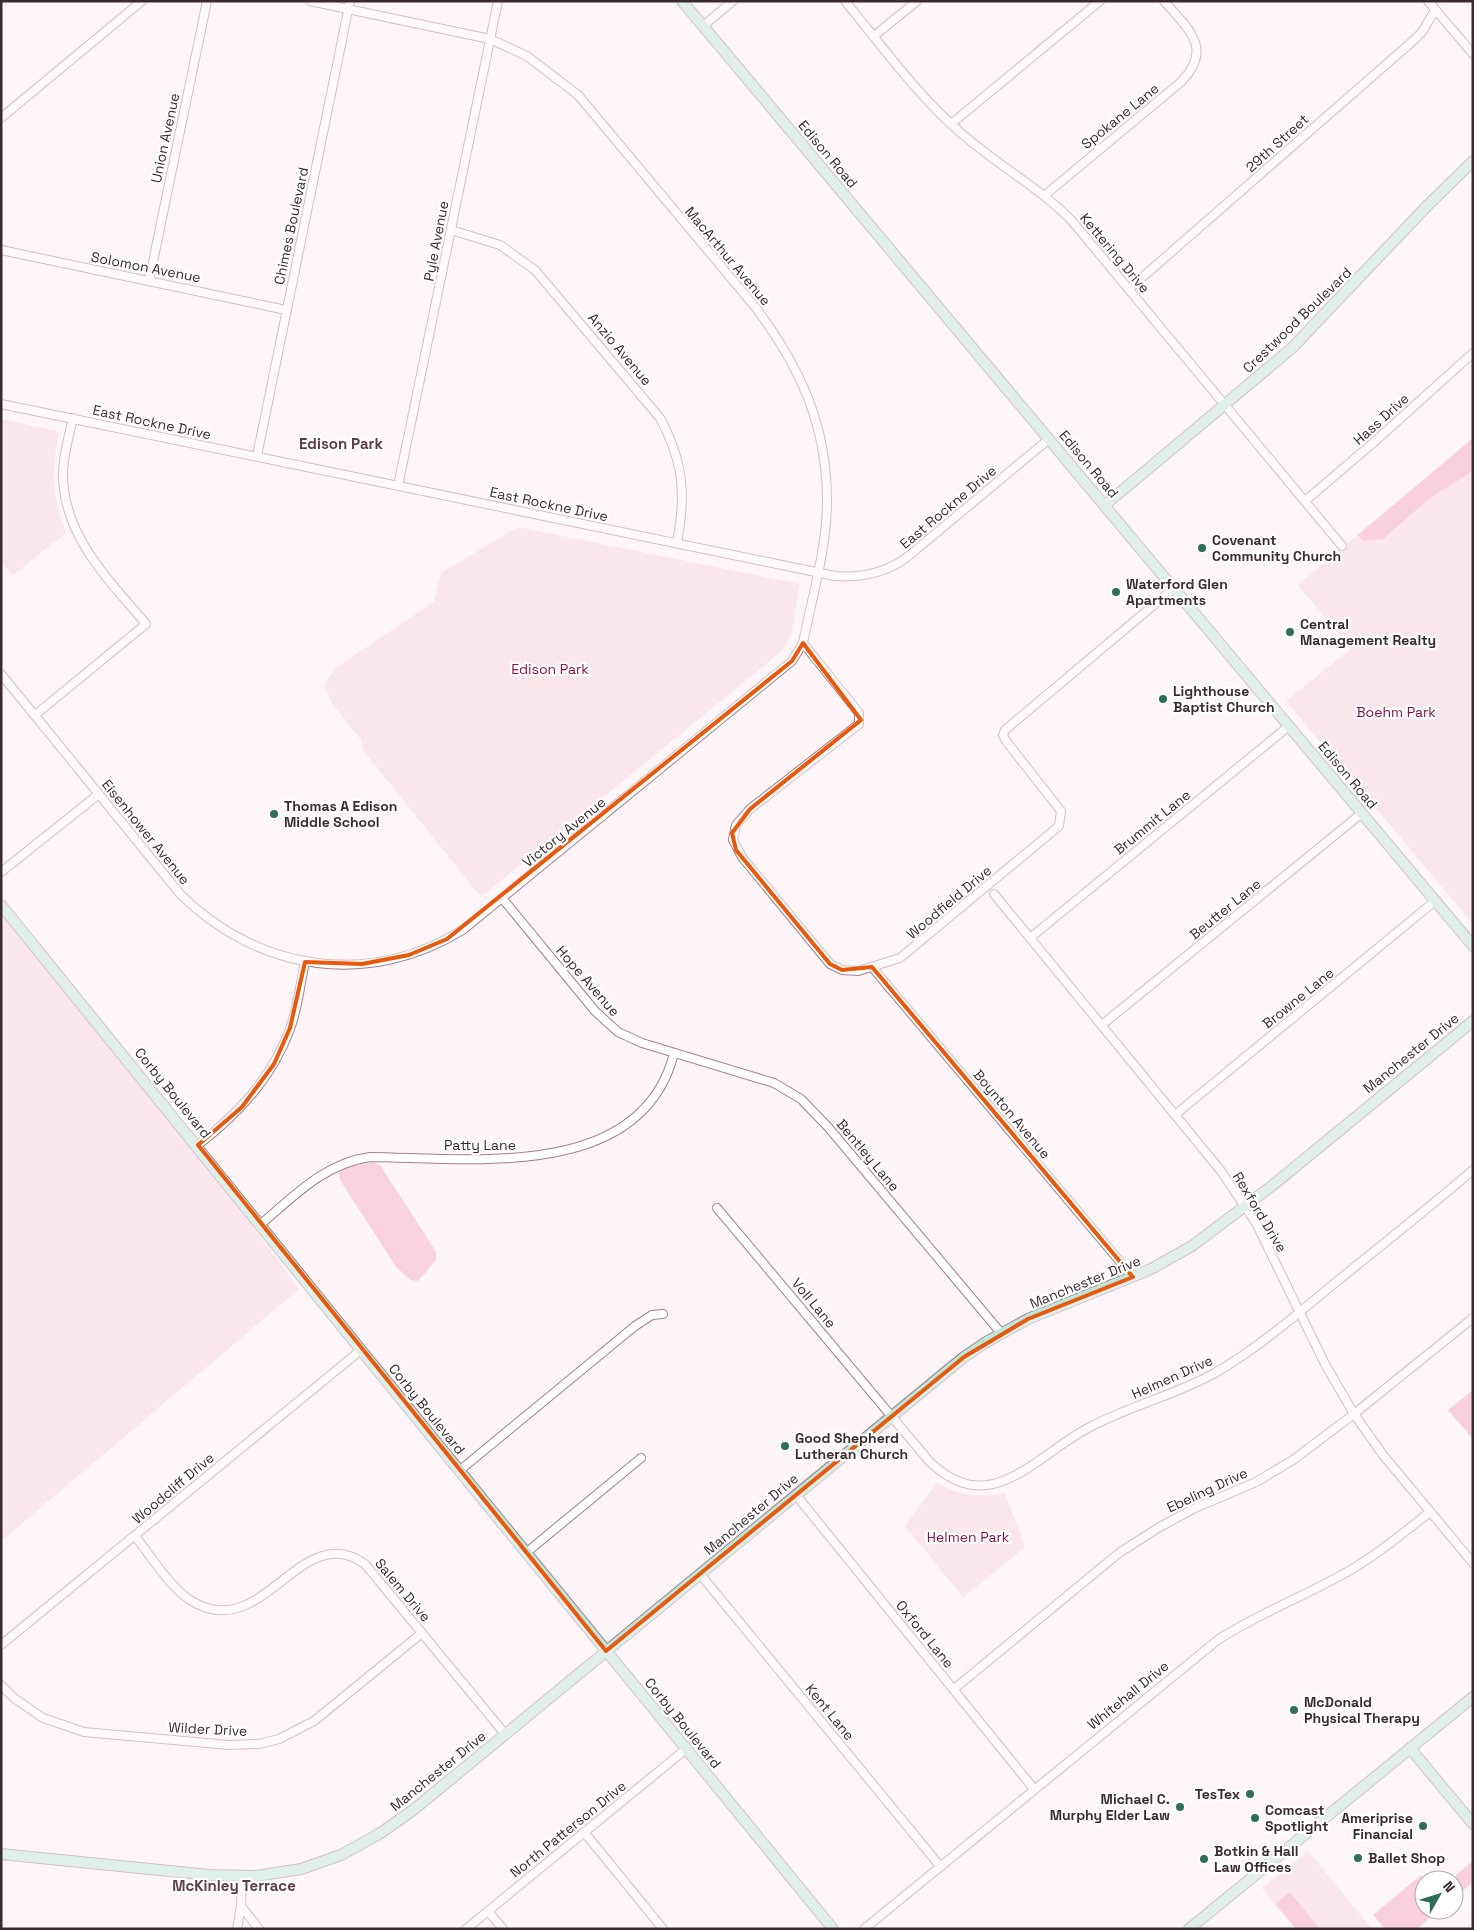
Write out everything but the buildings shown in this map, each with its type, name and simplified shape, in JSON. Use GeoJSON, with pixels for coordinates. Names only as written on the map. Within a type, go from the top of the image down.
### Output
{"type":"FeatureCollection","features":[{"type":"Feature","properties":{"kind":"street"},"geometry":{"type":"LineString","coordinates":[[1,118],[142,1]]}},
{"type":"Feature","properties":{"kind":"street","name":"Union Avenue"},"geometry":{"type":"LineString","coordinates":[[149,281],[207,1]]}},
{"type":"Feature","properties":{"kind":"street","name":"MacArthur Avenue"},"geometry":{"type":"LineString","coordinates":[[310,1],[349,5],[490,39],[527,56],[578,96],[777,336],[806,390],[820,438],[827,502],[818,572],[803,643]]}},
{"type":"Feature","properties":{"kind":"street","name":"Pyle Avenue"},"geometry":{"type":"LineString","coordinates":[[398,486],[498,1]]}},
{"type":"Feature","properties":{"kind":"street","name":"Edison Road"},"geometry":{"type":"LineString","coordinates":[[682,1],[1473,946]]}},
{"type":"Feature","properties":{"kind":"street"},"geometry":{"type":"LineString","coordinates":[[703,26],[733,1]]}},
{"type":"Feature","properties":{"kind":"street","name":"Kettering Drive"},"geometry":{"type":"LineString","coordinates":[[845,1],[929,102],[951,124],[1044,195],[1072,221],[1342,546]]}},
{"type":"Feature","properties":{"kind":"street"},"geometry":{"type":"LineString","coordinates":[[874,36],[917,1]]}},
{"type":"Feature","properties":{"kind":"street"},"geometry":{"type":"LineString","coordinates":[[951,124],[1100,1]]}},
{"type":"Feature","properties":{"kind":"street","name":"Spokane Lane"},"geometry":{"type":"LineString","coordinates":[[1044,195],[1181,82],[1196,63],[1197,48],[1193,37],[1164,1]]}},
{"type":"Feature","properties":{"kind":"street"},"geometry":{"type":"LineString","coordinates":[[1431,4],[1473,54]]}},
{"type":"Feature","properties":{"kind":"street","name":"29th Street"},"geometry":{"type":"LineString","coordinates":[[1129,289],[1414,40],[1431,4]]}},
{"type":"Feature","properties":{"kind":"street","name":"Chimes Boulevard"},"geometry":{"type":"LineString","coordinates":[[257,456],[349,5]]}},
{"type":"Feature","properties":{"kind":"street","name":"Crestwood Boulevard"},"geometry":{"type":"LineString","coordinates":[[1105,506],[1226,406],[1312,329],[1428,204],[1473,161]]}},
{"type":"Feature","properties":{"kind":"street","name":"Anzio Avenue"},"geometry":{"type":"LineString","coordinates":[[451,230],[500,245],[536,270],[660,418],[670,438],[681,470],[683,507],[678,543]]}},
{"type":"Feature","properties":{"kind":"street","name":"Solomon Avenue"},"geometry":{"type":"LineString","coordinates":[[1,250],[286,310]]}},
{"type":"Feature","properties":{"kind":"street","name":"Hass Drive"},"geometry":{"type":"LineString","coordinates":[[1305,501],[1473,353]]}},
{"type":"Feature","properties":{"kind":"street","name":"East Rockne Drive"},"geometry":{"type":"LineString","coordinates":[[1,404],[835,576],[863,576],[896,566],[1049,439]]}},
{"type":"Feature","properties":{"kind":"street"},"geometry":{"type":"LineString","coordinates":[[35,715],[146,624],[90,556],[76,532],[69,512],[63,473],[73,418]]}},
{"type":"Feature","properties":{"kind":"street","name":"Woodfield Drive"},"geometry":{"type":"LineString","coordinates":[[803,643],[859,713],[861,720],[857,726],[750,809],[736,825],[732,833],[736,850],[830,964],[842,970],[858,971],[900,958],[1059,826],[1062,818],[1061,811],[1006,741],[1003,735],[1005,730],[1174,588]]}},
{"type":"Feature","properties":{"kind":"street","name":"Victory Avenue"},"geometry":{"type":"LineString","coordinates":[[305,962],[335,965],[362,964],[409,955],[447,939],[502,898],[792,661],[803,643]]}},
{"type":"Feature","properties":{"kind":"street","name":"Eisenhower Avenue"},"geometry":{"type":"LineString","coordinates":[[1,674],[181,895],[196,909],[243,942],[264,952],[305,962]]}},
{"type":"Feature","properties":{"kind":"street","name":"Brummit Lane"},"geometry":{"type":"LineString","coordinates":[[1030,938],[1290,726]]}},
{"type":"Feature","properties":{"kind":"street"},"geometry":{"type":"LineString","coordinates":[[1,872],[99,794]]}},
{"type":"Feature","properties":{"kind":"street","name":"Beutter Lane"},"geometry":{"type":"LineString","coordinates":[[1103,1024],[1362,813]]}},
{"type":"Feature","properties":{"kind":"street","name":"Rexford Drive"},"geometry":{"type":"LineString","coordinates":[[994,894],[1176,1114],[1246,1206],[1336,1385],[1354,1414],[1383,1455],[1473,1564]]}},
{"type":"Feature","properties":{"kind":"street","name":"Hope Avenue"},"geometry":{"type":"LineString","coordinates":[[502,898],[601,1019],[628,1038],[674,1053]]}},
{"type":"Feature","properties":{"kind":"street","name":"Browne Lane"},"geometry":{"type":"LineString","coordinates":[[1176,1114],[1435,901]]}},
{"type":"Feature","properties":{"kind":"street","name":"Corby Boulevard"},"geometry":{"type":"LineString","coordinates":[[1,904],[198,1145],[361,1350],[834,1929]]}},
{"type":"Feature","properties":{"kind":"street"},"geometry":{"type":"LineString","coordinates":[[198,1145],[242,1107],[274,1064],[290,1028],[305,962]]}},
{"type":"Feature","properties":{"kind":"street","name":"Boynton Avenue"},"geometry":{"type":"LineString","coordinates":[[872,967],[1133,1277]]}},
{"type":"Feature","properties":{"kind":"street","name":"Manchester Drive"},"geometry":{"type":"LineString","coordinates":[[1,1854],[242,1877],[301,1869],[359,1846],[400,1819],[964,1357],[1001,1333],[1049,1310],[1133,1277],[1192,1246],[1246,1206],[1473,1021]]}},
{"type":"Feature","properties":{"kind":"street","name":"Patty Lane"},"geometry":{"type":"LineString","coordinates":[[261,1224],[325,1172],[356,1159],[370,1157],[519,1158],[559,1153],[605,1136],[627,1123],[648,1105],[664,1081],[674,1053]]}},
{"type":"Feature","properties":{"kind":"street","name":"Bentley Lane"},"geometry":{"type":"LineString","coordinates":[[674,1053],[772,1082],[801,1099],[828,1127],[1001,1333]]}},
{"type":"Feature","properties":{"kind":"street","name":"Helmen Drive"},"geometry":{"type":"LineString","coordinates":[[892,1415],[929,1461],[946,1476],[955,1481],[976,1486],[996,1484],[1015,1476],[1057,1445],[1091,1426],[1180,1390],[1214,1373],[1257,1346],[1473,1170]]}},
{"type":"Feature","properties":{"kind":"street","name":"Voll Lane"},"geometry":{"type":"LineString","coordinates":[[717,1208],[892,1415]]}},
{"type":"Feature","properties":{"kind":"street"},"geometry":{"type":"LineString","coordinates":[[459,1470],[635,1326],[652,1316],[663,1314]]}},
{"type":"Feature","properties":{"kind":"street","name":"Ebeling Drive"},"geometry":{"type":"LineString","coordinates":[[954,1689],[1092,1575],[1138,1540],[1193,1509],[1256,1482],[1314,1447],[1473,1318]]}},
{"type":"Feature","properties":{"kind":"street","name":"Woodcliff Drive"},"geometry":{"type":"LineString","coordinates":[[1,1645],[361,1350]]}},
{"type":"Feature","properties":{"kind":"street"},"geometry":{"type":"LineString","coordinates":[[527,1552],[641,1458]]}},
{"type":"Feature","properties":{"kind":"street","name":"Oxford Lane"},"geometry":{"type":"LineString","coordinates":[[796,1494],[1034,1788]]}},
{"type":"Feature","properties":{"kind":"street","name":"Whitehall Drive"},"geometry":{"type":"LineString","coordinates":[[864,1929],[1034,1788],[1219,1639],[1261,1614],[1346,1572],[1381,1550],[1430,1512]]}},
{"type":"Feature","properties":{"kind":"street","name":"Salem Drive"},"geometry":{"type":"LineString","coordinates":[[135,1536],[182,1594],[200,1605],[218,1610],[239,1607],[258,1600],[307,1561],[319,1556],[343,1553],[355,1557],[365,1564],[505,1734]]}},
{"type":"Feature","properties":{"kind":"street","name":"Kent Lane"},"geometry":{"type":"LineString","coordinates":[[700,1574],[940,1866]]}},
{"type":"Feature","properties":{"kind":"street","name":"Wilder Drive"},"geometry":{"type":"LineString","coordinates":[[1,1685],[14,1698],[42,1718],[84,1732],[229,1745],[259,1744],[279,1739],[314,1721],[422,1632]]}},
{"type":"Feature","properties":{"kind":"street"},"geometry":{"type":"LineString","coordinates":[[1192,1928],[1473,1697]]}},
{"type":"Feature","properties":{"kind":"street"},"geometry":{"type":"LineString","coordinates":[[1410,1748],[1473,1824]]}},
{"type":"Feature","properties":{"kind":"street","name":"North Patterson Drive"},"geometry":{"type":"LineString","coordinates":[[466,1929],[686,1749]]}},
{"type":"Feature","properties":{"kind":"street"},"geometry":{"type":"LineString","coordinates":[[584,1832],[663,1929]]}},
{"type":"Feature","properties":{"kind":"street"},"geometry":{"type":"LineString","coordinates":[[237,1929],[241,1906],[242,1877]]}},
{"type":"Feature","properties":{"kind":"street"},"geometry":{"type":"LineString","coordinates":[[241,1906],[259,1929]]}},
{"type":"Feature","properties":{"kind":"street"},"geometry":{"type":"LineString","coordinates":[[488,1911],[503,1929]]}},
{"type":"Feature","properties":{"kind":"highlighted area"},"geometry":{"type":"Polygon","coordinates":[[[803,643],[861,720],[750,809],[732,833],[736,850],[830,964],[842,970],[872,967],[1133,1277],[1028,1319],[964,1357],[606,1651],[198,1145],[242,1107],[274,1064],[290,1028],[305,962],[362,964],[409,955],[447,939],[792,661],[803,643]]]}},
{"type":"Feature","properties":{"kind":"green space"},"geometry":{"type":"Polygon","coordinates":[[[1,419],[59,433],[54,472],[58,509],[66,533],[13,575],[1,561],[1,419]]]}},
{"type":"Feature","properties":{"kind":"green space","name":"Boehm Park"},"geometry":{"type":"Polygon","coordinates":[[[1473,438],[1473,924],[1286,701],[1351,649],[1298,585],[1473,438]]]}},
{"type":"Feature","properties":{"kind":"green space","name":"Edison Park"},"geometry":{"type":"Polygon","coordinates":[[[518,527],[800,584],[791,636],[782,651],[481,897],[363,750],[361,740],[331,702],[325,684],[337,667],[434,602],[441,573],[518,527]]]}},
{"type":"Feature","properties":{"kind":"green space"},"geometry":{"type":"Polygon","coordinates":[[[1,915],[232,1198],[299,1289],[1,1541],[1,915]]]}},
{"type":"Feature","properties":{"kind":"green space"},"geometry":{"type":"Polygon","coordinates":[[[373,1162],[380,1165],[436,1252],[436,1260],[418,1281],[411,1280],[397,1268],[340,1180],[339,1174],[345,1167],[373,1162]]]}},
{"type":"Feature","properties":{"kind":"green space","name":"Helmen Park"},"geometry":{"type":"Polygon","coordinates":[[[937,1483],[970,1495],[987,1496],[1005,1493],[1025,1547],[963,1597],[905,1526],[937,1483]]]}},
{"type":"Feature","properties":{"kind":"green space"},"geometry":{"type":"Polygon","coordinates":[[[1308,1851],[1372,1929],[1320,1929],[1290,1892],[1275,1904],[1262,1888],[1308,1851]]]}},
{"type":"Feature","properties":{"kind":"shaded area"},"geometry":{"type":"Polygon","coordinates":[[[1473,438],[1473,471],[1430,498],[1383,539],[1364,541],[1358,535],[1473,438]]]}},
{"type":"Feature","properties":{"kind":"shaded area"},"geometry":{"type":"Polygon","coordinates":[[[1473,1390],[1473,1439],[1448,1410],[1473,1390]]]}},
{"type":"Feature","properties":{"kind":"shaded area"},"geometry":{"type":"Polygon","coordinates":[[[1473,1861],[1473,1882],[1464,1890],[1464,1870],[1462,1870],[1473,1861]]]}},
{"type":"Feature","properties":{"kind":"shaded area"},"geometry":{"type":"Polygon","coordinates":[[[1414,1881],[1414,1920],[1427,1920],[1417,1929],[1385,1929],[1373,1915],[1414,1881]]]}},
{"type":"Feature","properties":{"kind":"shaded area"},"geometry":{"type":"Polygon","coordinates":[[[1290,1892],[1320,1929],[1296,1929],[1275,1904],[1290,1892]]]}},
{"type":"Feature","properties":{"kind":"place","name":"Covenant Community Church"},"geometry":{"type":"Point","coordinates":[1202,548]}},
{"type":"Feature","properties":{"kind":"place","name":"Waterford Glen Apartments"},"geometry":{"type":"Point","coordinates":[1116,592]}},
{"type":"Feature","properties":{"kind":"place","name":"Central Management Realty"},"geometry":{"type":"Point","coordinates":[1290,632]}},
{"type":"Feature","properties":{"kind":"place","name":"Lighthouse Baptist Church"},"geometry":{"type":"Point","coordinates":[1163,699]}},
{"type":"Feature","properties":{"kind":"place","name":"Thomas A Edison Middle School"},"geometry":{"type":"Point","coordinates":[274,814]}},
{"type":"Feature","properties":{"kind":"place","name":"Good Shepherd Lutheran Church"},"geometry":{"type":"Point","coordinates":[785,1446]}},
{"type":"Feature","properties":{"kind":"place","name":"McDonald Physical Therapy"},"geometry":{"type":"Point","coordinates":[1294,1710]}},
{"type":"Feature","properties":{"kind":"place","name":"TesTex"},"geometry":{"type":"Point","coordinates":[1250,1794]}},
{"type":"Feature","properties":{"kind":"place","name":"Michael C. Murphy Elder Law"},"geometry":{"type":"Point","coordinates":[1180,1807]}},
{"type":"Feature","properties":{"kind":"place","name":"Comcast Spotlight"},"geometry":{"type":"Point","coordinates":[1255,1818]}},
{"type":"Feature","properties":{"kind":"place","name":"Ameriprise Financial"},"geometry":{"type":"Point","coordinates":[1423,1826]}},
{"type":"Feature","properties":{"kind":"place","name":"Ballet Shop"},"geometry":{"type":"Point","coordinates":[1358,1858]}},
{"type":"Feature","properties":{"kind":"place","name":"Botkin & Hall Law Offices"},"geometry":{"type":"Point","coordinates":[1204,1859]}},
{"type":"Feature","properties":{"kind":"district","name":"Edison Park"},"geometry":{"type":"Point","coordinates":[341,444]}},
{"type":"Feature","properties":{"kind":"district","name":"McKinley Terrace"},"geometry":{"type":"Point","coordinates":[234,1886]}}]}
